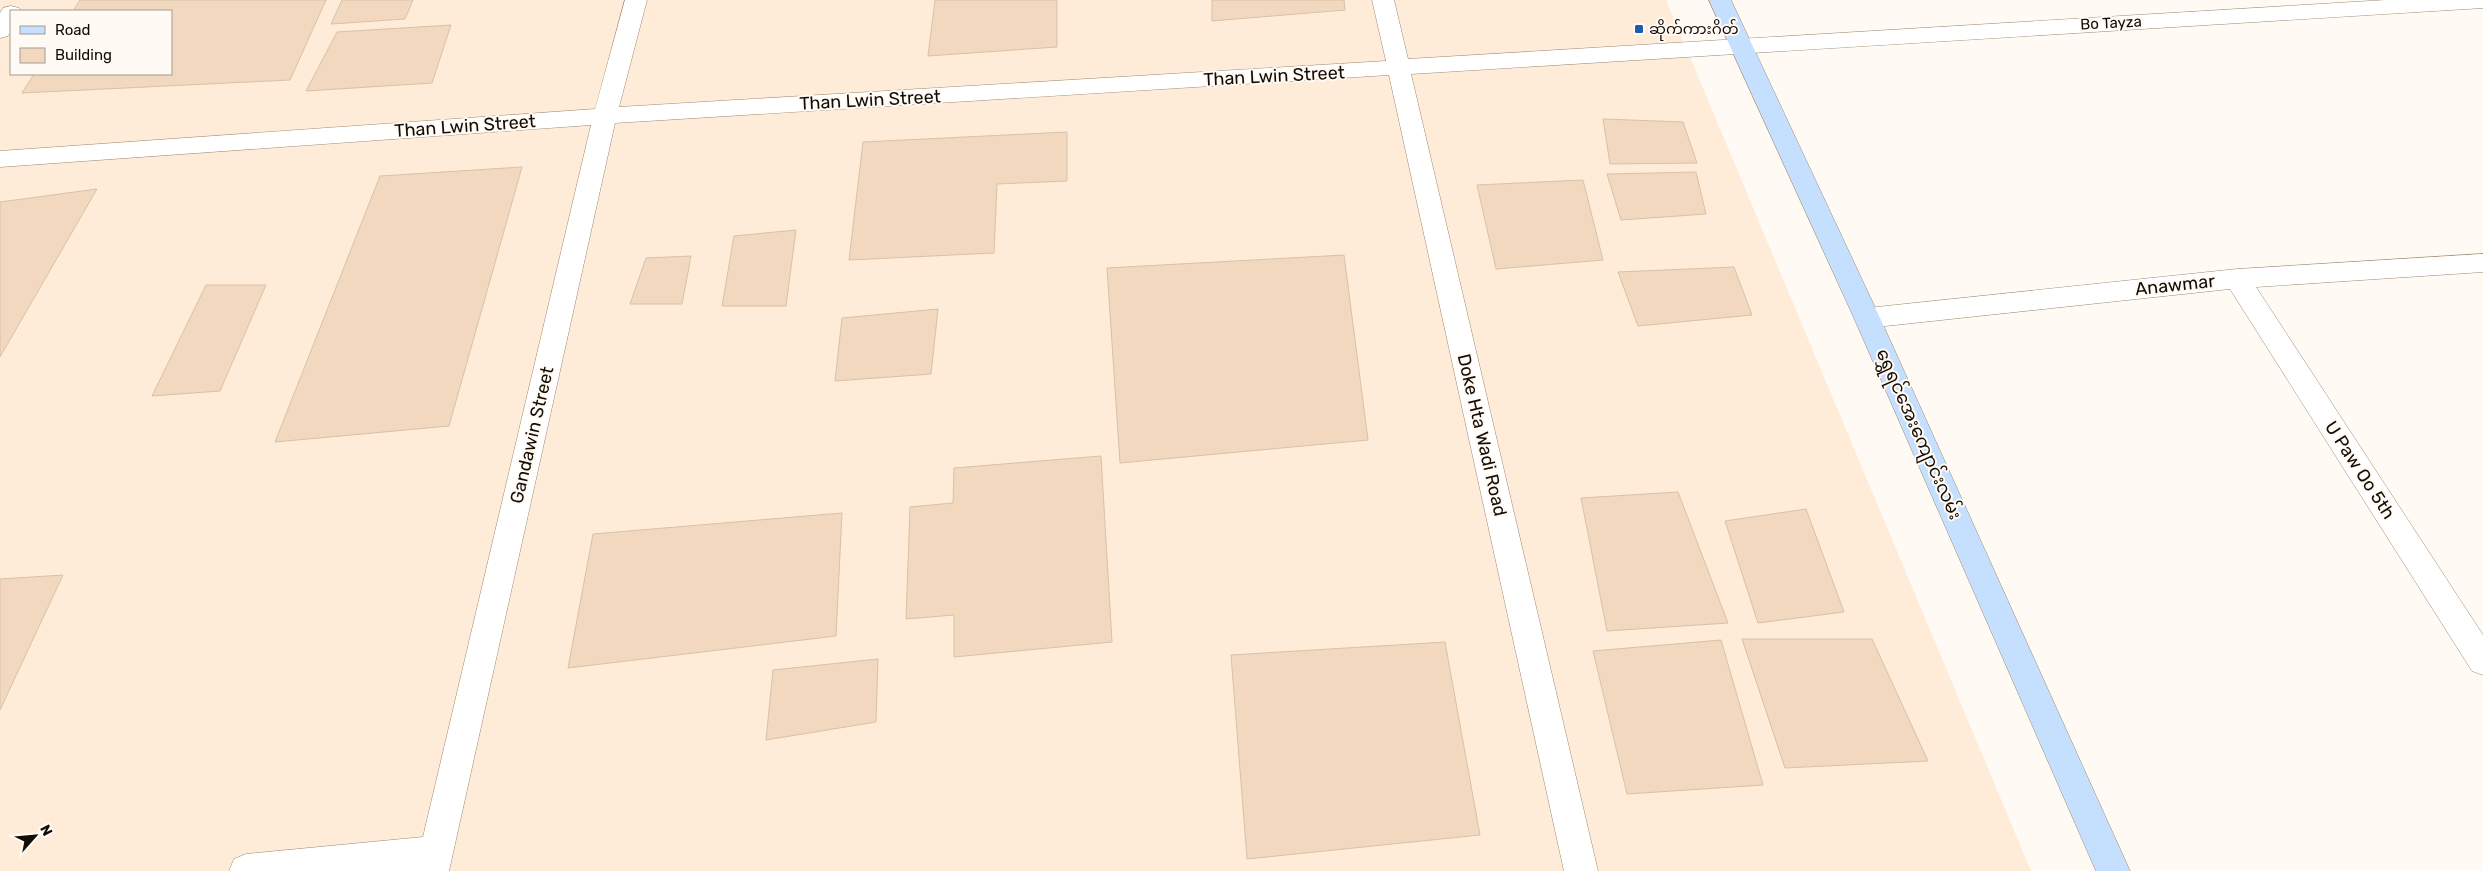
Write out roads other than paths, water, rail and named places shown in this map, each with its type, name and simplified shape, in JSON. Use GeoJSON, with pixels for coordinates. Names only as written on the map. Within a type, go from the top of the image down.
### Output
{"type":"FeatureCollection","features":[{"type":"Feature","properties":{"kind":"street","name":"Gandawin Street"},"geometry":{"type":"LineString","coordinates":[[434,861],[605,116],[636,0]]}},
{"type":"Feature","properties":{"kind":"street","name":"Doke Hta Wadi Road"},"geometry":{"type":"LineString","coordinates":[[1383,0],[1581,871]]}},
{"type":"Feature","properties":{"kind":"street","name":"ရွှေရင်အေးကျောင်းလမ်း"},"geometry":{"type":"LineString","coordinates":[[1720,0],[1867,318],[2112,871]]}},
{"type":"Feature","properties":{"kind":"street","name":"Bo Tayza"},"geometry":{"type":"LineString","coordinates":[[1740,46],[2483,1]]}},
{"type":"Feature","properties":{"kind":"street"},"geometry":{"type":"LineString","coordinates":[[0,30],[10,15]]}},
{"type":"Feature","properties":{"kind":"street","name":"Than Lwin Street"},"geometry":{"type":"LineString","coordinates":[[0,159],[605,116],[1740,46]]}},
{"type":"Feature","properties":{"kind":"street","name":"Anawmar"},"geometry":{"type":"LineString","coordinates":[[1867,318],[2237,279],[2483,263]]}},
{"type":"Feature","properties":{"kind":"street","name":"U Paw Oo 5th"},"geometry":{"type":"LineString","coordinates":[[2237,279],[2483,661]]}},
{"type":"Feature","properties":{"kind":"street"},"geometry":{"type":"LineString","coordinates":[[246,871],[434,861]]}},
{"type":"Feature","properties":{"kind":"place","name":"ဆိုက်ကားဂိတ်"},"geometry":{"type":"Point","coordinates":[1639,29]}}]}
